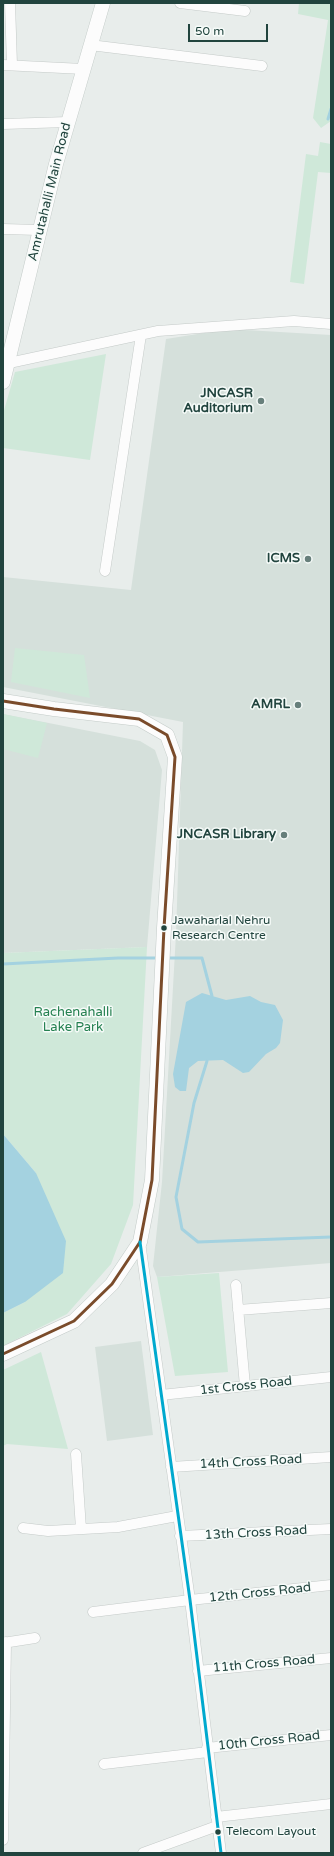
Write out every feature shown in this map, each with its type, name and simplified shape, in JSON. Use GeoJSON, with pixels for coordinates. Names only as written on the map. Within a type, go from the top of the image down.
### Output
{"type":"FeatureCollection","features":[{"type":"Feature","properties":{"kind":"street"},"geometry":{"type":"LineString","coordinates":[[10,3],[7,65],[83,70]]}},
{"type":"Feature","properties":{"kind":"street","name":"Amrutahalli Main Road"},"geometry":{"type":"LineString","coordinates":[[3,382],[9,363],[39,230],[68,122],[103,3]]}},
{"type":"Feature","properties":{"kind":"street"},"geometry":{"type":"LineString","coordinates":[[180,3],[245,11]]}},
{"type":"Feature","properties":{"kind":"street"},"geometry":{"type":"LineString","coordinates":[[90,45],[262,66]]}},
{"type":"Feature","properties":{"kind":"street"},"geometry":{"type":"LineString","coordinates":[[3,124],[68,122]]}},
{"type":"Feature","properties":{"kind":"street"},"geometry":{"type":"LineString","coordinates":[[3,229],[39,230]]}},
{"type":"Feature","properties":{"kind":"street"},"geometry":{"type":"LineString","coordinates":[[9,363],[158,331],[232,324],[294,321],[331,324]]}},
{"type":"Feature","properties":{"kind":"street"},"geometry":{"type":"LineString","coordinates":[[104,571],[141,335]]}},
{"type":"Feature","properties":{"kind":"street"},"geometry":{"type":"LineString","coordinates":[[3,701],[54,709],[139,719],[167,734],[175,757],[163,950],[152,1180],[140,1242],[190,1600],[221,1853]]}},
{"type":"Feature","properties":{"kind":"street"},"geometry":{"type":"LineString","coordinates":[[3,1354],[74,1321],[112,1284],[140,1242]]}},
{"type":"Feature","properties":{"kind":"street"},"geometry":{"type":"LineString","coordinates":[[236,1285],[245,1386]]}},
{"type":"Feature","properties":{"kind":"street"},"geometry":{"type":"LineString","coordinates":[[238,1310],[331,1303]]}},
{"type":"Feature","properties":{"kind":"street","name":"1st Cross Road"},"geometry":{"type":"LineString","coordinates":[[161,1395],[331,1377]]}},
{"type":"Feature","properties":{"kind":"street"},"geometry":{"type":"LineString","coordinates":[[76,1454],[81,1529]]}},
{"type":"Feature","properties":{"kind":"street","name":"14th Cross Road"},"geometry":{"type":"LineString","coordinates":[[171,1467],[331,1457]]}},
{"type":"Feature","properties":{"kind":"street"},"geometry":{"type":"LineString","coordinates":[[23,1528],[48,1531],[118,1527],[178,1516]]}},
{"type":"Feature","properties":{"kind":"street","name":"13th Cross Road"},"geometry":{"type":"LineString","coordinates":[[180,1536],[331,1529]]}},
{"type":"Feature","properties":{"kind":"street","name":"12th Cross Road"},"geometry":{"type":"LineString","coordinates":[[93,1612],[331,1585]]}},
{"type":"Feature","properties":{"kind":"street"},"geometry":{"type":"LineString","coordinates":[[3,1840],[5,1642],[35,1638]]}},
{"type":"Feature","properties":{"kind":"street","name":"11th Cross Road"},"geometry":{"type":"LineString","coordinates":[[198,1671],[331,1658]]}},
{"type":"Feature","properties":{"kind":"street","name":"10th Cross Road"},"geometry":{"type":"LineString","coordinates":[[104,1764],[331,1735]]}},
{"type":"Feature","properties":{"kind":"street"},"geometry":{"type":"LineString","coordinates":[[143,1853],[217,1822],[331,1804]]}},
{"type":"Feature","properties":{"kind":"shaded area"},"geometry":{"type":"Polygon","coordinates":[[[229,329],[331,335],[331,1263],[157,1277],[153,1266],[162,1182],[176,934],[183,722],[3,687],[3,577],[131,590],[166,339],[229,329]]]}},
{"type":"Feature","properties":{"kind":"shaded area"},"geometry":{"type":"Polygon","coordinates":[[[3,714],[140,741],[155,750],[162,770],[147,947],[3,953],[3,714]]]}},
{"type":"Feature","properties":{"kind":"shaded area"},"geometry":{"type":"Polygon","coordinates":[[[141,1341],[153,1435],[107,1441],[95,1347],[141,1341]]]}},
{"type":"Feature","properties":{"kind":"green space"},"geometry":{"type":"Polygon","coordinates":[[[299,3],[331,3],[331,121],[321,128],[313,118],[328,20],[298,14],[299,3]]]}},
{"type":"Feature","properties":{"kind":"green space"},"geometry":{"type":"Polygon","coordinates":[[[320,142],[331,144],[331,173],[318,172],[304,284],[290,282],[306,154],[318,156],[320,142]]]}},
{"type":"Feature","properties":{"kind":"green space"},"geometry":{"type":"Polygon","coordinates":[[[106,354],[90,460],[3,448],[3,414],[15,372],[106,354]]]}},
{"type":"Feature","properties":{"kind":"green space"},"geometry":{"type":"Polygon","coordinates":[[[15,648],[84,655],[90,698],[11,682],[15,648]]]}},
{"type":"Feature","properties":{"kind":"green space"},"geometry":{"type":"Polygon","coordinates":[[[3,714],[47,723],[38,758],[3,749],[3,714]]]}},
{"type":"Feature","properties":{"kind":"green space","name":"Rachenahalli Lake Park"},"geometry":{"type":"Polygon","coordinates":[[[147,947],[133,1205],[111,1264],[67,1314],[3,1346],[3,1313],[25,1302],[36,1173],[3,1134],[3,953],[147,947]]]}},
{"type":"Feature","properties":{"kind":"green space"},"geometry":{"type":"Polygon","coordinates":[[[219,1273],[228,1372],[175,1376],[157,1277],[219,1273]]]}},
{"type":"Feature","properties":{"kind":"green space"},"geometry":{"type":"Polygon","coordinates":[[[41,1352],[68,1449],[7,1444],[3,1446],[3,1370],[41,1352]]]}},
{"type":"Feature","properties":{"kind":"water"},"geometry":{"type":"Polygon","coordinates":[[[202,993],[226,1000],[250,996],[261,1002],[275,1005],[283,1020],[280,1043],[276,1048],[266,1054],[249,1072],[243,1073],[223,1060],[198,1061],[189,1068],[186,1091],[180,1091],[175,1087],[173,1074],[186,1002],[202,993]]]}},
{"type":"Feature","properties":{"kind":"water"},"geometry":{"type":"Polygon","coordinates":[[[3,1134],[36,1173],[66,1241],[63,1273],[25,1302],[3,1313],[3,1134]]]}},
{"type":"Feature","properties":{"kind":"waterway"},"geometry":{"type":"LineString","coordinates":[[328,119],[331,109]]}},
{"type":"Feature","properties":{"kind":"waterway"},"geometry":{"type":"LineString","coordinates":[[3,964],[118,958],[160,958]]}},
{"type":"Feature","properties":{"kind":"waterway"},"geometry":{"type":"LineString","coordinates":[[167,958],[202,958],[212,996]]}},
{"type":"Feature","properties":{"kind":"waterway"},"geometry":{"type":"LineString","coordinates":[[207,1061],[194,1103],[176,1197],[182,1229],[198,1242],[331,1237]]}},
{"type":"Feature","properties":{"kind":"transit line"},"geometry":{"type":"LineString","coordinates":[[3,701],[54,709],[139,719],[167,735],[175,757],[164,928],[152,1180],[140,1242],[112,1284],[74,1321],[3,1354]]}},
{"type":"Feature","properties":{"kind":"transit line"},"geometry":{"type":"LineString","coordinates":[[140,1242],[190,1600],[221,1853]]}},
{"type":"Feature","properties":{"kind":"place","name":"JNCASR Auditorium"},"geometry":{"type":"Point","coordinates":[261,401]}},
{"type":"Feature","properties":{"kind":"place","name":"ICMS"},"geometry":{"type":"Point","coordinates":[308,559]}},
{"type":"Feature","properties":{"kind":"place","name":"AMRL"},"geometry":{"type":"Point","coordinates":[298,705]}},
{"type":"Feature","properties":{"kind":"place","name":"JNCASR Library"},"geometry":{"type":"Point","coordinates":[284,835]}},
{"type":"Feature","properties":{"kind":"place","name":"Jawaharlal Nehru Research Centre"},"geometry":{"type":"Point","coordinates":[164,928]}},
{"type":"Feature","properties":{"kind":"place","name":"Telecom Layout"},"geometry":{"type":"Point","coordinates":[218,1832]}}]}
